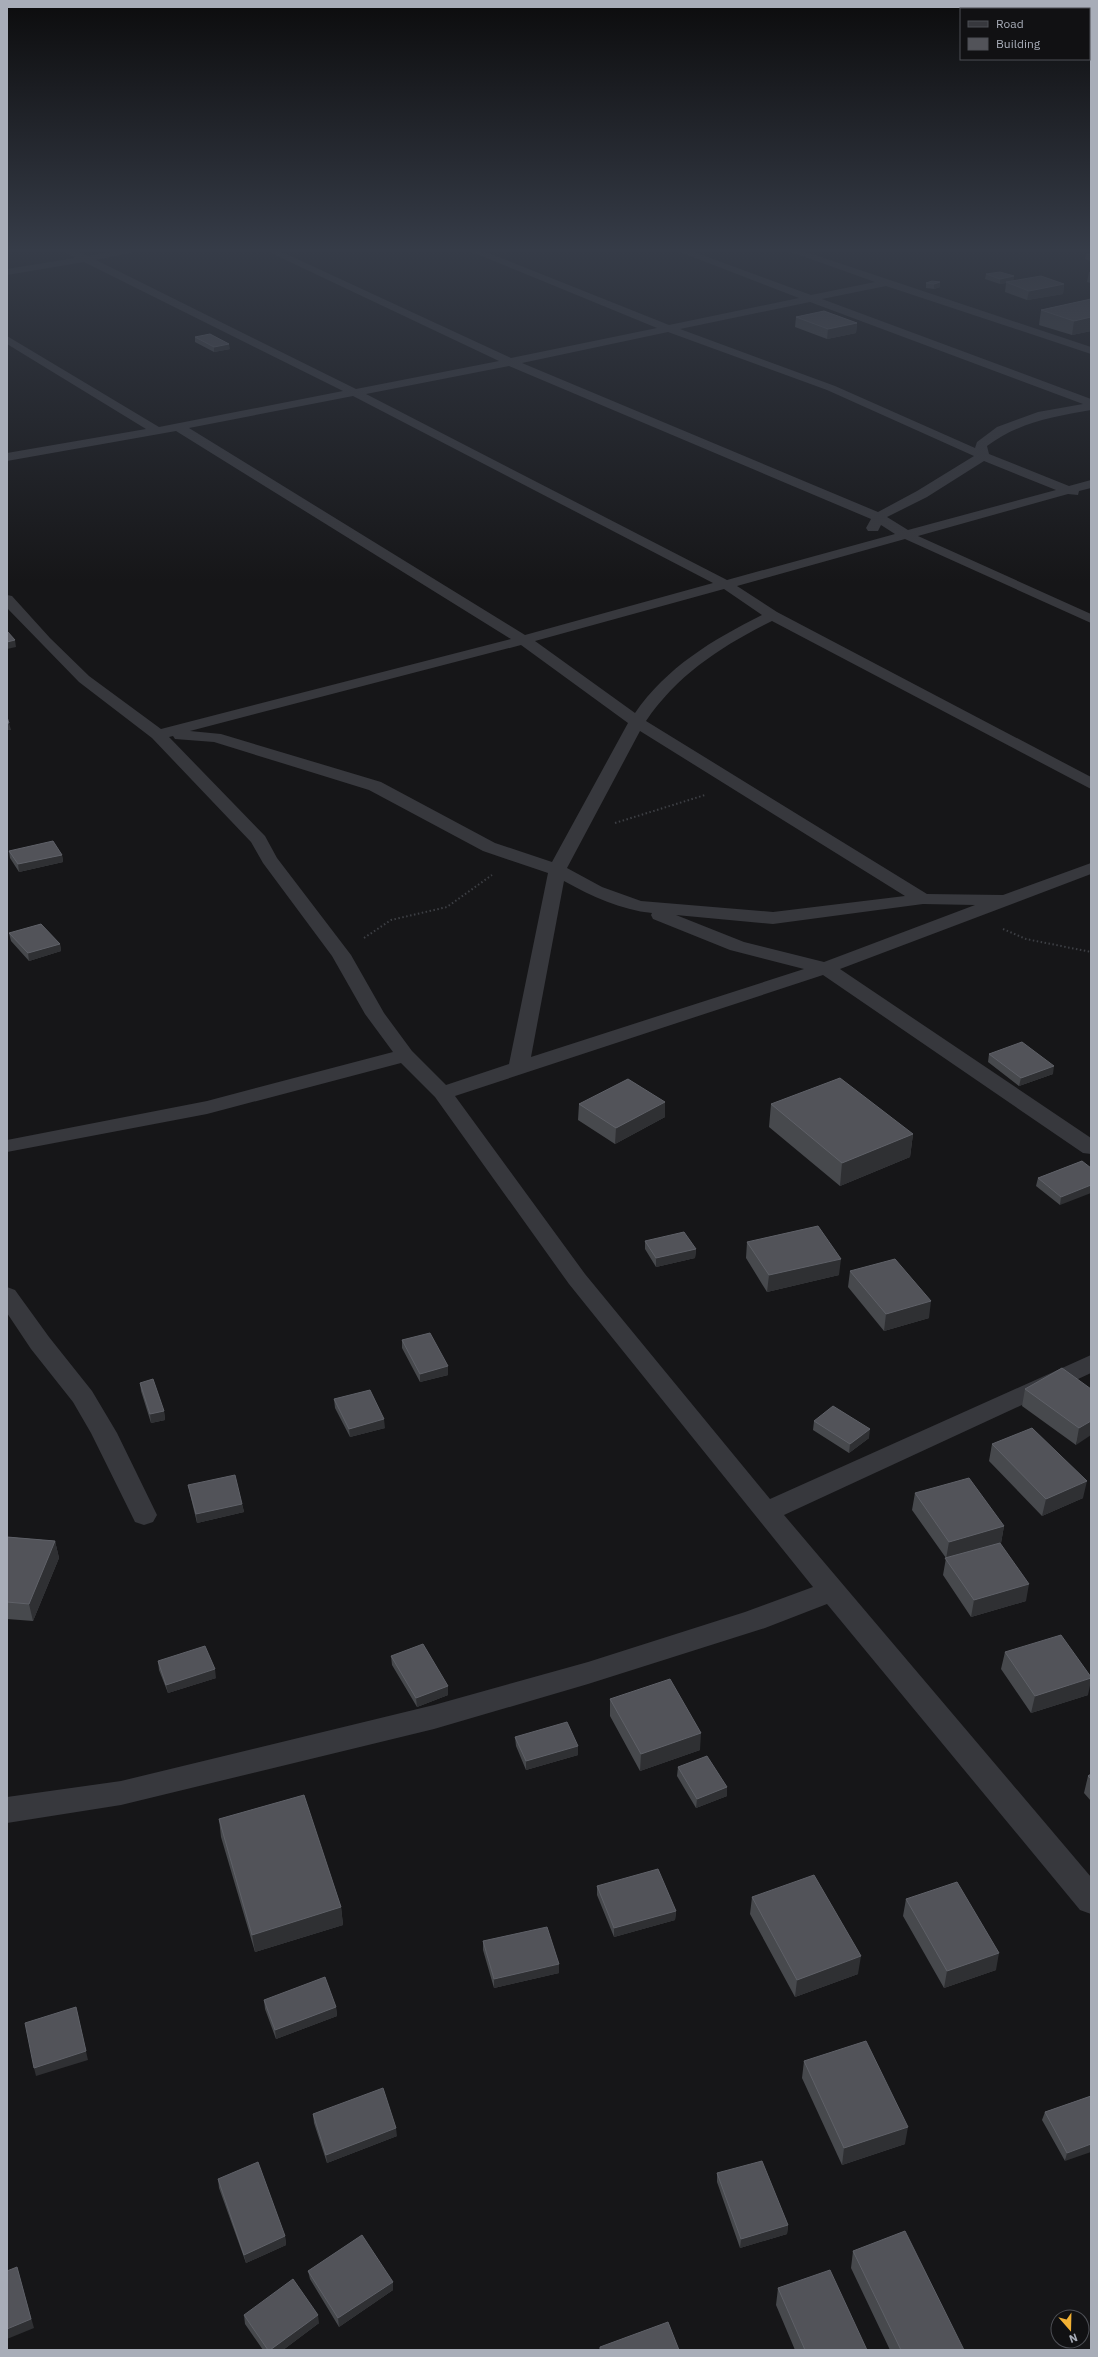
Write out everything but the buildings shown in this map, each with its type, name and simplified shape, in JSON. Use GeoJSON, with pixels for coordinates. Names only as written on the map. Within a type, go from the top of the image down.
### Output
{"type":"FeatureCollection","features":[{"type":"Feature","properties":{"kind":"street"},"geometry":{"type":"LineString","coordinates":[[45,362],[158,431]]}},
{"type":"Feature","properties":{"kind":"street"},"geometry":{"type":"LineString","coordinates":[[293,362],[727,584],[772,615],[1091,784]]}},
{"type":"Feature","properties":{"kind":"street"},"geometry":{"type":"LineString","coordinates":[[7,457],[178,428],[510,362],[878,516],[906,535],[1091,619]]}},
{"type":"Feature","properties":{"kind":"street"},"geometry":{"type":"LineString","coordinates":[[760,362],[831,388],[983,456],[1069,490]]}},
{"type":"Feature","properties":{"kind":"street"},"geometry":{"type":"LineString","coordinates":[[978,362],[1091,405]]}},
{"type":"Feature","properties":{"kind":"street"},"geometry":{"type":"LineString","coordinates":[[983,456],[981,444],[1001,430],[1042,415],[1091,405]]}},
{"type":"Feature","properties":{"kind":"street"},"geometry":{"type":"LineString","coordinates":[[178,428],[523,640],[637,722],[923,899]]}},
{"type":"Feature","properties":{"kind":"street"},"geometry":{"type":"LineString","coordinates":[[858,547],[872,531],[878,516],[922,494],[983,456]]}},
{"type":"Feature","properties":{"kind":"street"},"geometry":{"type":"LineString","coordinates":[[158,735],[523,640],[1069,490],[1087,490]]}},
{"type":"Feature","properties":{"kind":"street"},"geometry":{"type":"LineString","coordinates":[[7,599],[45,641],[84,679],[158,735],[259,840],[269,859],[341,955],[375,1014],[405,1055],[442,1093],[577,1279],[766,1512],[833,1590],[1091,1900]]}},
{"type":"Feature","properties":{"kind":"street"},"geometry":{"type":"LineString","coordinates":[[519,1068],[557,870],[637,722],[647,706],[680,670],[719,642],[772,615]]}},
{"type":"Feature","properties":{"kind":"street"},"geometry":{"type":"LineString","coordinates":[[158,735],[215,737],[375,786],[489,847],[557,870],[596,892],[638,906],[737,946],[825,968],[1091,1148]]}},
{"type":"Feature","properties":{"kind":"street"},"geometry":{"type":"LineString","coordinates":[[442,1093],[825,968],[1091,868]]}},
{"type":"Feature","properties":{"kind":"street"},"geometry":{"type":"LineString","coordinates":[[638,906],[773,918],[923,899],[1004,900]]}},
{"type":"Feature","properties":{"kind":"street"},"geometry":{"type":"LineString","coordinates":[[7,1146],[32,1139],[180,1114],[324,1078],[405,1055]]}},
{"type":"Feature","properties":{"kind":"street"},"geometry":{"type":"LineString","coordinates":[[7,1294],[40,1343],[83,1397],[104,1433],[144,1515]]}},
{"type":"Feature","properties":{"kind":"street"},"geometry":{"type":"LineString","coordinates":[[766,1512],[1091,1363]]}},
{"type":"Feature","properties":{"kind":"street"},"geometry":{"type":"LineString","coordinates":[[7,1810],[121,1793],[434,1716],[588,1673],[755,1620],[833,1590]]}},
{"type":"Feature","properties":{"kind":"path"},"geometry":{"type":"LineString","coordinates":[[576,834],[739,785]]}},
{"type":"Feature","properties":{"kind":"path"},"geometry":{"type":"LineString","coordinates":[[341,955],[391,920],[447,907],[517,857]]}},
{"type":"Feature","properties":{"kind":"path"},"geometry":{"type":"LineString","coordinates":[[969,915],[1026,939],[1091,952]]}}]}
